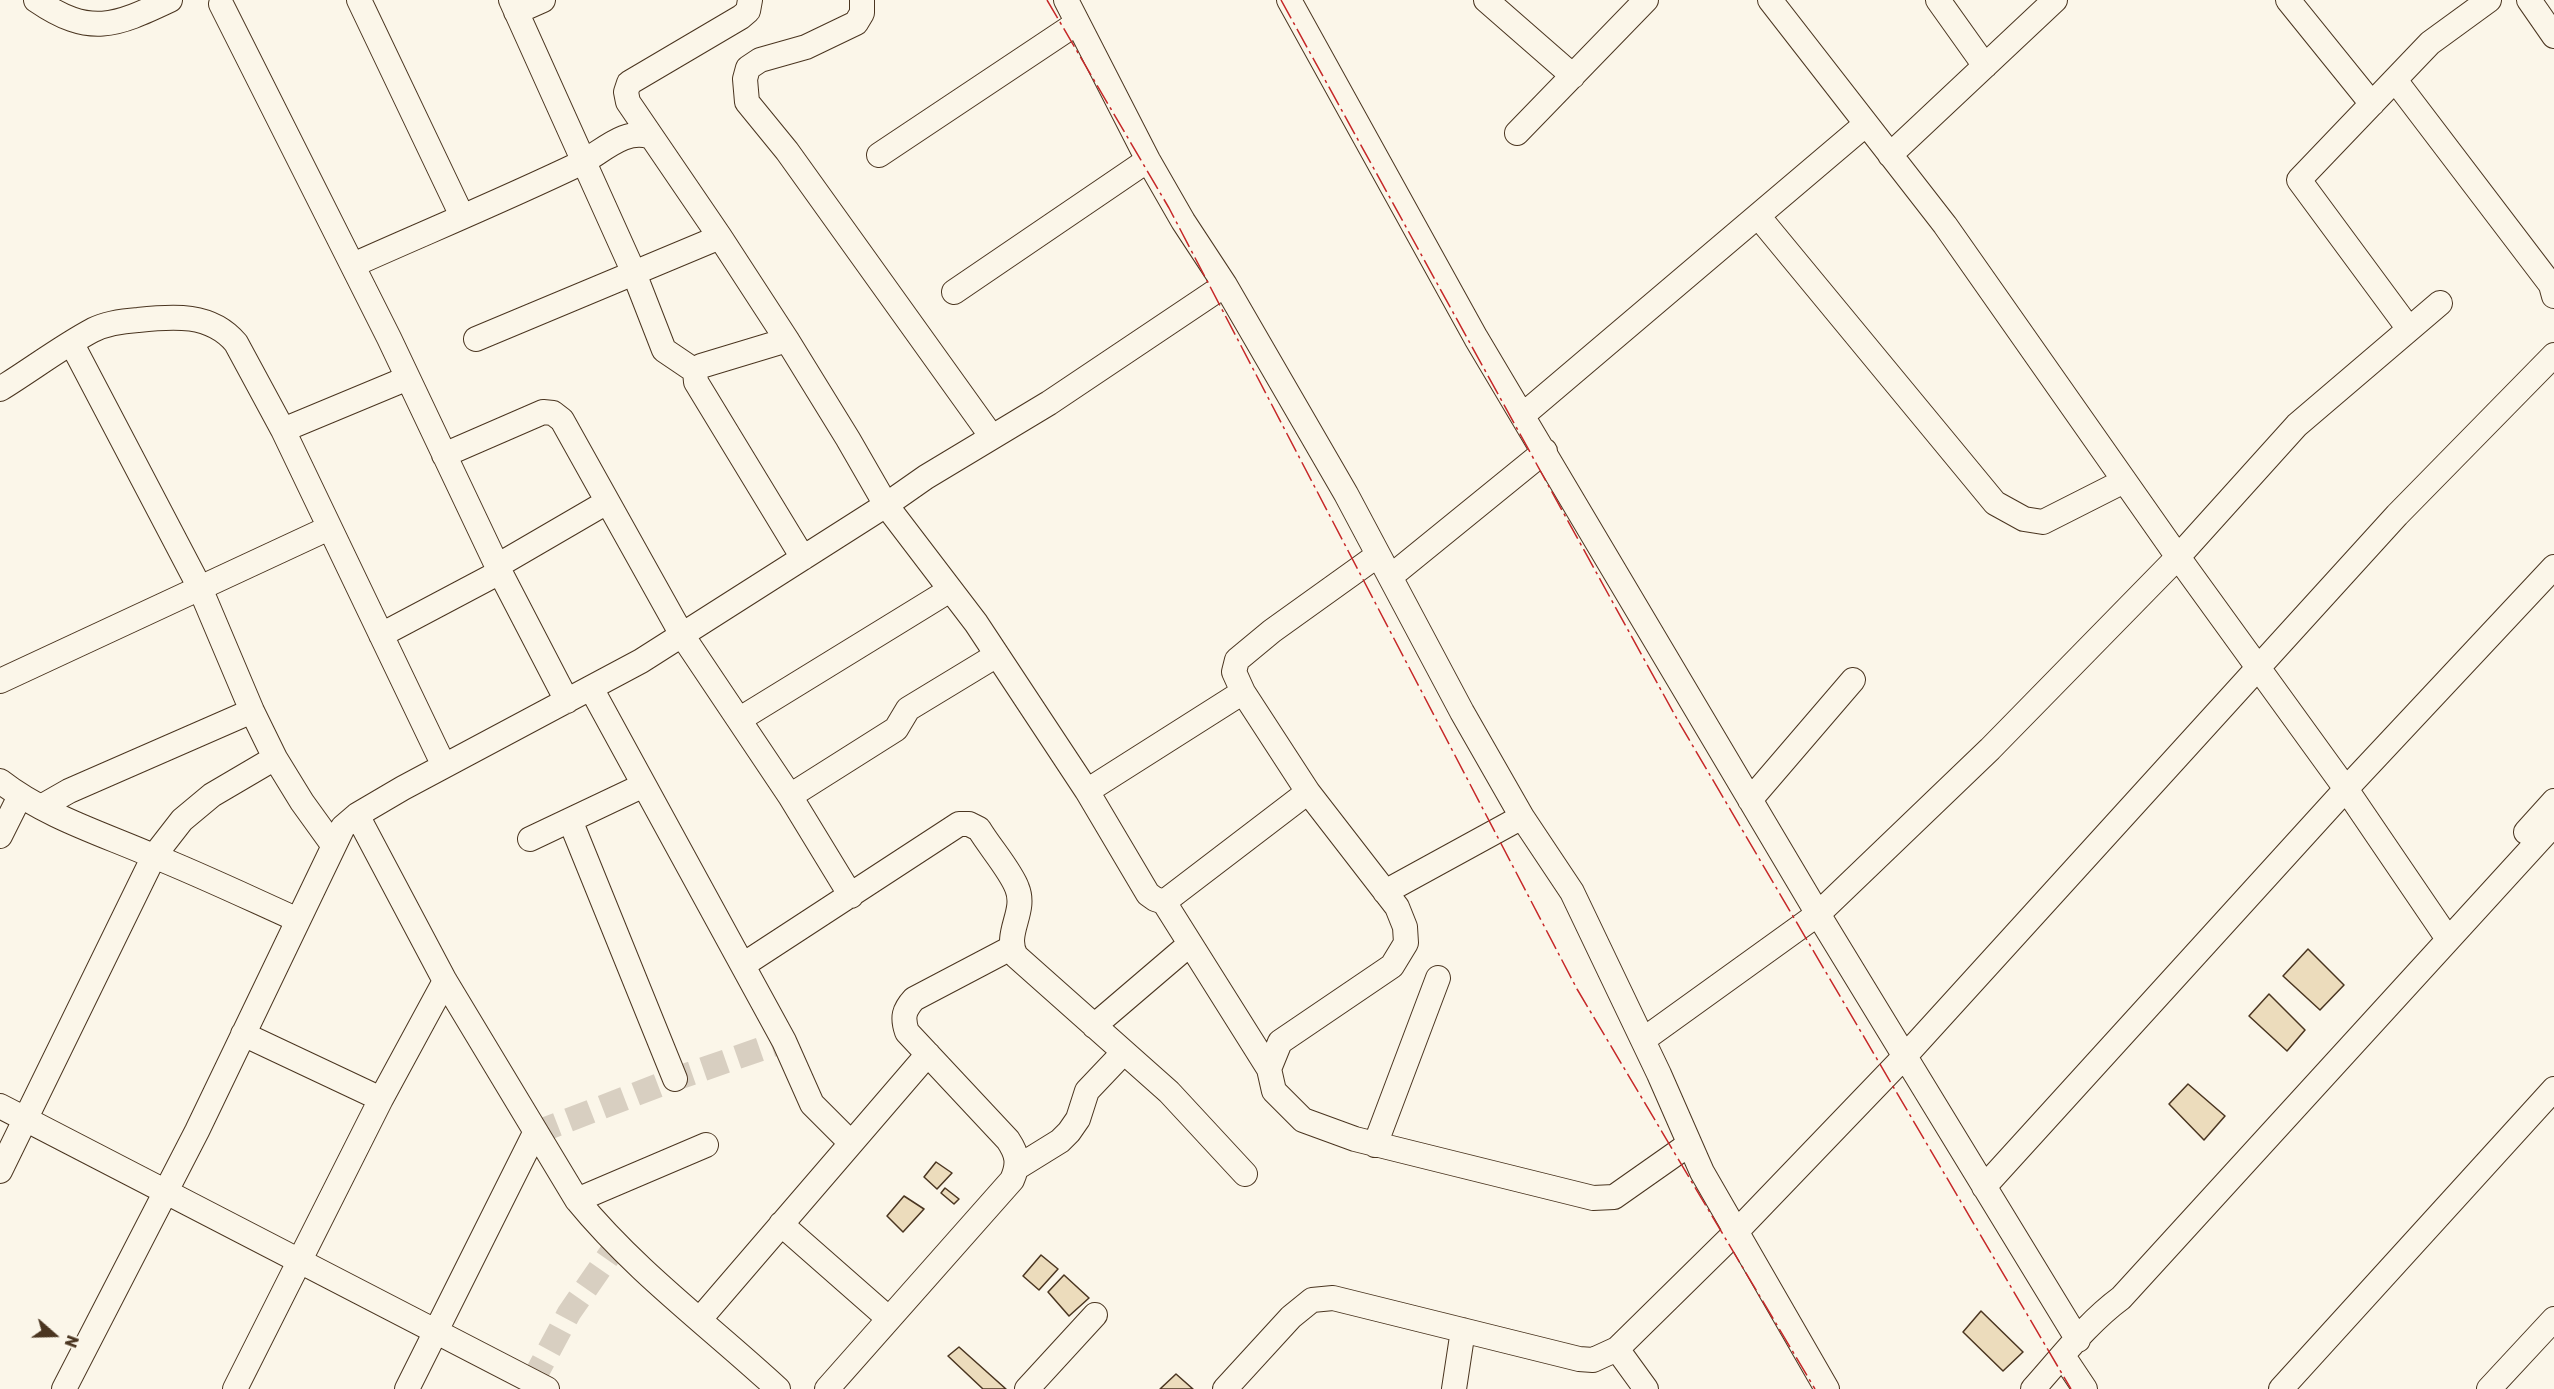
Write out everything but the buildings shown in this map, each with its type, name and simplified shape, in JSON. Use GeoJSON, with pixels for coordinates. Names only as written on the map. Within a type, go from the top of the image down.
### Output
{"type":"FeatureCollection","features":[{"type":"Feature","properties":{"kind":"street"},"geometry":{"type":"LineString","coordinates":[[36,0],[73,21],[110,25],[148,6],[170,0]]}},
{"type":"Feature","properties":{"kind":"street"},"geometry":{"type":"LineString","coordinates":[[359,0],[462,216]]}},
{"type":"Feature","properties":{"kind":"street"},"geometry":{"type":"LineString","coordinates":[[543,0],[513,6],[634,273],[664,350],[695,371]]}},
{"type":"Feature","properties":{"kind":"street"},"geometry":{"type":"LineString","coordinates":[[750,0],[748,10],[741,17],[629,83],[626,92],[628,102],[787,340],[849,439],[886,506],[976,622],[1087,791],[1149,894],[1164,902],[1269,1068],[1274,1091],[1303,1120],[1375,1145],[1593,1198],[1614,1197],[1689,1145]]}},
{"type":"Feature","properties":{"kind":"street"},"geometry":{"type":"LineString","coordinates":[[862,0],[862,13],[856,23],[806,47],[760,60],[748,68],[745,80],[747,102],[794,161],[992,437]]}},
{"type":"Feature","properties":{"kind":"street"},"geometry":{"type":"LineString","coordinates":[[1066,0],[1148,160],[1183,221],[1225,285],[1346,494],[1462,712],[1522,817],[1572,892],[1643,1040],[1689,1145],[1736,1232],[1827,1389]]}},
{"type":"Feature","properties":{"kind":"street"},"geometry":{"type":"LineString","coordinates":[[1289,0],[1470,327],[1818,914],[1906,1055],[1984,1187],[2020,1242],[2071,1348],[2085,1389]]}},
{"type":"Feature","properties":{"kind":"street"},"geometry":{"type":"LineString","coordinates":[[1486,0],[1573,75]]}},
{"type":"Feature","properties":{"kind":"street"},"geometry":{"type":"LineString","coordinates":[[1517,133],[1646,0]]}},
{"type":"Feature","properties":{"kind":"street"},"geometry":{"type":"LineString","coordinates":[[1770,0],[1945,225],[2178,557],[2346,789],[2443,932]]}},
{"type":"Feature","properties":{"kind":"street"},"geometry":{"type":"LineString","coordinates":[[1938,0],[1985,66]]}},
{"type":"Feature","properties":{"kind":"street"},"geometry":{"type":"LineString","coordinates":[[1890,155],[2055,0]]}},
{"type":"Feature","properties":{"kind":"street"},"geometry":{"type":"LineString","coordinates":[[2288,0],[2372,104]]}},
{"type":"Feature","properties":{"kind":"street"},"geometry":{"type":"LineString","coordinates":[[2529,0],[2554,36]]}},
{"type":"Feature","properties":{"kind":"street"},"geometry":{"type":"LineString","coordinates":[[2409,329],[2299,180],[2430,43],[2477,3]]}},
{"type":"Feature","properties":{"kind":"street"},"geometry":{"type":"LineString","coordinates":[[221,4],[353,265],[498,569],[567,701]]}},
{"type":"Feature","properties":{"kind":"street"},"geometry":{"type":"LineString","coordinates":[[879,155],[1077,23]]}},
{"type":"Feature","properties":{"kind":"street"},"geometry":{"type":"LineString","coordinates":[[2395,80],[2552,285],[2554,296]]}},
{"type":"Feature","properties":{"kind":"street"},"geometry":{"type":"LineString","coordinates":[[1523,415],[1866,124]]}},
{"type":"Feature","properties":{"kind":"street"},"geometry":{"type":"LineString","coordinates":[[353,265],[583,161],[632,135],[643,134],[651,137]]}},
{"type":"Feature","properties":{"kind":"street"},"geometry":{"type":"LineString","coordinates":[[954,292],[1148,160]]}},
{"type":"Feature","properties":{"kind":"street"},"geometry":{"type":"LineString","coordinates":[[1758,216],[1995,503],[2024,519],[2043,522],[2124,481]]}},
{"type":"Feature","properties":{"kind":"street"},"geometry":{"type":"LineString","coordinates":[[476,339],[720,237]]}},
{"type":"Feature","properties":{"kind":"street"},"geometry":{"type":"LineString","coordinates":[[64,1389],[166,1191],[343,827],[357,815],[444,766],[641,661],[886,506],[926,477],[1049,403],[1225,285]]}},
{"type":"Feature","properties":{"kind":"street"},"geometry":{"type":"LineString","coordinates":[[1643,1040],[1818,914],[1990,749],[2178,557],[2297,425],[2440,303]]}},
{"type":"Feature","properties":{"kind":"street"},"geometry":{"type":"LineString","coordinates":[[0,389],[95,329],[120,322],[173,316],[191,317],[227,333],[236,343],[283,430],[444,766]]}},
{"type":"Feature","properties":{"kind":"street"},"geometry":{"type":"LineString","coordinates":[[695,371],[701,366],[787,340]]}},
{"type":"Feature","properties":{"kind":"street"},"geometry":{"type":"LineString","coordinates":[[72,344],[200,588],[252,711],[275,758],[302,802],[333,845]]}},
{"type":"Feature","properties":{"kind":"street"},"geometry":{"type":"LineString","coordinates":[[1225,1389],[1291,1317],[1312,1300],[1333,1298],[1579,1359],[1593,1360],[1617,1349],[1736,1232],[1906,1055],[2397,515],[2554,356]]}},
{"type":"Feature","properties":{"kind":"street"},"geometry":{"type":"LineString","coordinates":[[695,371],[696,382],[803,558]]}},
{"type":"Feature","properties":{"kind":"street"},"geometry":{"type":"LineString","coordinates":[[283,430],[408,378]]}},
{"type":"Feature","properties":{"kind":"street"},"geometry":{"type":"LineString","coordinates":[[444,454],[543,412],[553,413],[562,420],[682,635],[740,719],[851,896]]}},
{"type":"Feature","properties":{"kind":"street"},"geometry":{"type":"LineString","coordinates":[[1390,577],[1545,451]]}},
{"type":"Feature","properties":{"kind":"street"},"geometry":{"type":"LineString","coordinates":[[381,634],[498,569],[607,502]]}},
{"type":"Feature","properties":{"kind":"street"},"geometry":{"type":"LineString","coordinates":[[0,681],[329,528]]}},
{"type":"Feature","properties":{"kind":"street"},"geometry":{"type":"LineString","coordinates":[[1269,1068],[1280,1042],[1392,966],[1406,943],[1405,927],[1397,907],[1308,792],[1243,692],[1234,672],[1237,660],[1272,631],[1378,555]]}},
{"type":"Feature","properties":{"kind":"street"},"geometry":{"type":"LineString","coordinates":[[1984,1187],[2346,789],[2554,567]]}},
{"type":"Feature","properties":{"kind":"street"},"geometry":{"type":"LineString","coordinates":[[740,719],[950,590]]}},
{"type":"Feature","properties":{"kind":"street"},"geometry":{"type":"LineString","coordinates":[[789,796],[896,729],[908,709],[997,655]]}},
{"type":"Feature","properties":{"kind":"street"},"geometry":{"type":"LineString","coordinates":[[1750,800],[1853,680]]}},
{"type":"Feature","properties":{"kind":"street"},"geometry":{"type":"LineString","coordinates":[[591,688],[784,1041],[812,1104],[851,1143]]}},
{"type":"Feature","properties":{"kind":"street"},"geometry":{"type":"LineString","coordinates":[[1087,791],[1243,692]]}},
{"type":"Feature","properties":{"kind":"street"},"geometry":{"type":"LineString","coordinates":[[41,807],[86,784],[252,711]]}},
{"type":"Feature","properties":{"kind":"street"},"geometry":{"type":"LineString","coordinates":[[0,1171],[154,856],[182,820],[212,795],[275,758]]}},
{"type":"Feature","properties":{"kind":"street"},"geometry":{"type":"LineString","coordinates":[[0,781],[20,796],[64,819],[298,920]]}},
{"type":"Feature","properties":{"kind":"street"},"geometry":{"type":"LineString","coordinates":[[530,839],[644,785]]}},
{"type":"Feature","properties":{"kind":"street"},"geometry":{"type":"LineString","coordinates":[[1164,902],[1308,792]]}},
{"type":"Feature","properties":{"kind":"street"},"geometry":{"type":"LineString","coordinates":[[0,836],[20,796]]}},
{"type":"Feature","properties":{"kind":"street"},"geometry":{"type":"LineString","coordinates":[[2032,1389],[2071,1348],[2098,1315],[2129,1289],[2443,932],[2554,801]]}},
{"type":"Feature","properties":{"kind":"street"},"geometry":{"type":"LineString","coordinates":[[357,815],[445,981],[577,1200],[617,1244],[778,1389]]}},
{"type":"Feature","properties":{"kind":"street"},"geometry":{"type":"LineString","coordinates":[[1385,892],[1522,817]]}},
{"type":"Feature","properties":{"kind":"street"},"geometry":{"type":"LineString","coordinates":[[570,820],[675,1079]]}},
{"type":"Feature","properties":{"kind":"street"},"geometry":{"type":"LineString","coordinates":[[743,965],[959,825],[969,824],[979,829],[1018,889],[1018,914],[1010,939],[1011,948],[1016,956],[1169,1092],[1245,1174]]}},
{"type":"Feature","properties":{"kind":"street"},"geometry":{"type":"LineString","coordinates":[[2443,932],[2554,824]]}},
{"type":"Feature","properties":{"kind":"street"},"geometry":{"type":"LineString","coordinates":[[1094,1026],[1190,944]]}},
{"type":"Feature","properties":{"kind":"street"},"geometry":{"type":"LineString","coordinates":[[827,1389],[1012,1180],[1018,1167],[1016,1152],[1008,1140],[907,1032],[903,1020],[905,1009],[914,999],[1011,948]]}},
{"type":"Feature","properties":{"kind":"street"},"geometry":{"type":"LineString","coordinates":[[1375,1145],[1438,978]]}},
{"type":"Feature","properties":{"kind":"street"},"geometry":{"type":"LineString","coordinates":[[235,1389],[381,1099],[445,981]]}},
{"type":"Feature","properties":{"kind":"street"},"geometry":{"type":"LineString","coordinates":[[243,1034],[381,1099]]}},
{"type":"Feature","properties":{"kind":"street"},"geometry":{"type":"LineString","coordinates":[[1018,1167],[1060,1141],[1070,1132],[1078,1119],[1087,1091],[1124,1052]]}},
{"type":"Feature","properties":{"kind":"street"},"geometry":{"type":"LineString","coordinates":[[700,1319],[928,1054]]}},
{"type":"Feature","properties":{"kind":"street"},"geometry":{"type":"LineString","coordinates":[[2281,1389],[2554,1089]]}},
{"type":"Feature","properties":{"kind":"street"},"geometry":{"type":"LineString","coordinates":[[0,1106],[547,1389]]}},
{"type":"Feature","properties":{"kind":"street"},"geometry":{"type":"LineString","coordinates":[[407,1389],[535,1133]]}},
{"type":"Feature","properties":{"kind":"street"},"geometry":{"type":"LineString","coordinates":[[577,1200],[706,1145]]}},
{"type":"Feature","properties":{"kind":"street"},"geometry":{"type":"LineString","coordinates":[[781,1224],[888,1318]]}},
{"type":"Feature","properties":{"kind":"street"},"geometry":{"type":"LineString","coordinates":[[1027,1389],[1095,1315]]}},
{"type":"Feature","properties":{"kind":"street"},"geometry":{"type":"LineString","coordinates":[[2489,1389],[2554,1319]]}},
{"type":"Feature","properties":{"kind":"street"},"geometry":{"type":"LineString","coordinates":[[1454,1389],[1463,1330]]}},
{"type":"Feature","properties":{"kind":"street"},"geometry":{"type":"LineString","coordinates":[[1617,1349],[1646,1389]]}},
{"type":"Feature","properties":{"kind":"tunnel"},"geometry":{"type":"LineString","coordinates":[[535,1133],[675,1079],[784,1041]]}},
{"type":"Feature","properties":{"kind":"tunnel"},"geometry":{"type":"LineString","coordinates":[[532,1382],[569,1313],[617,1244]]}},
{"type":"Feature","properties":{"kind":"power"},"geometry":{"type":"LineString","coordinates":[[1047,0],[1169,208],[1577,989],[1815,1389]]}},
{"type":"Feature","properties":{"kind":"power"},"geometry":{"type":"LineString","coordinates":[[1281,0],[1677,719],[2071,1389]]}}]}
